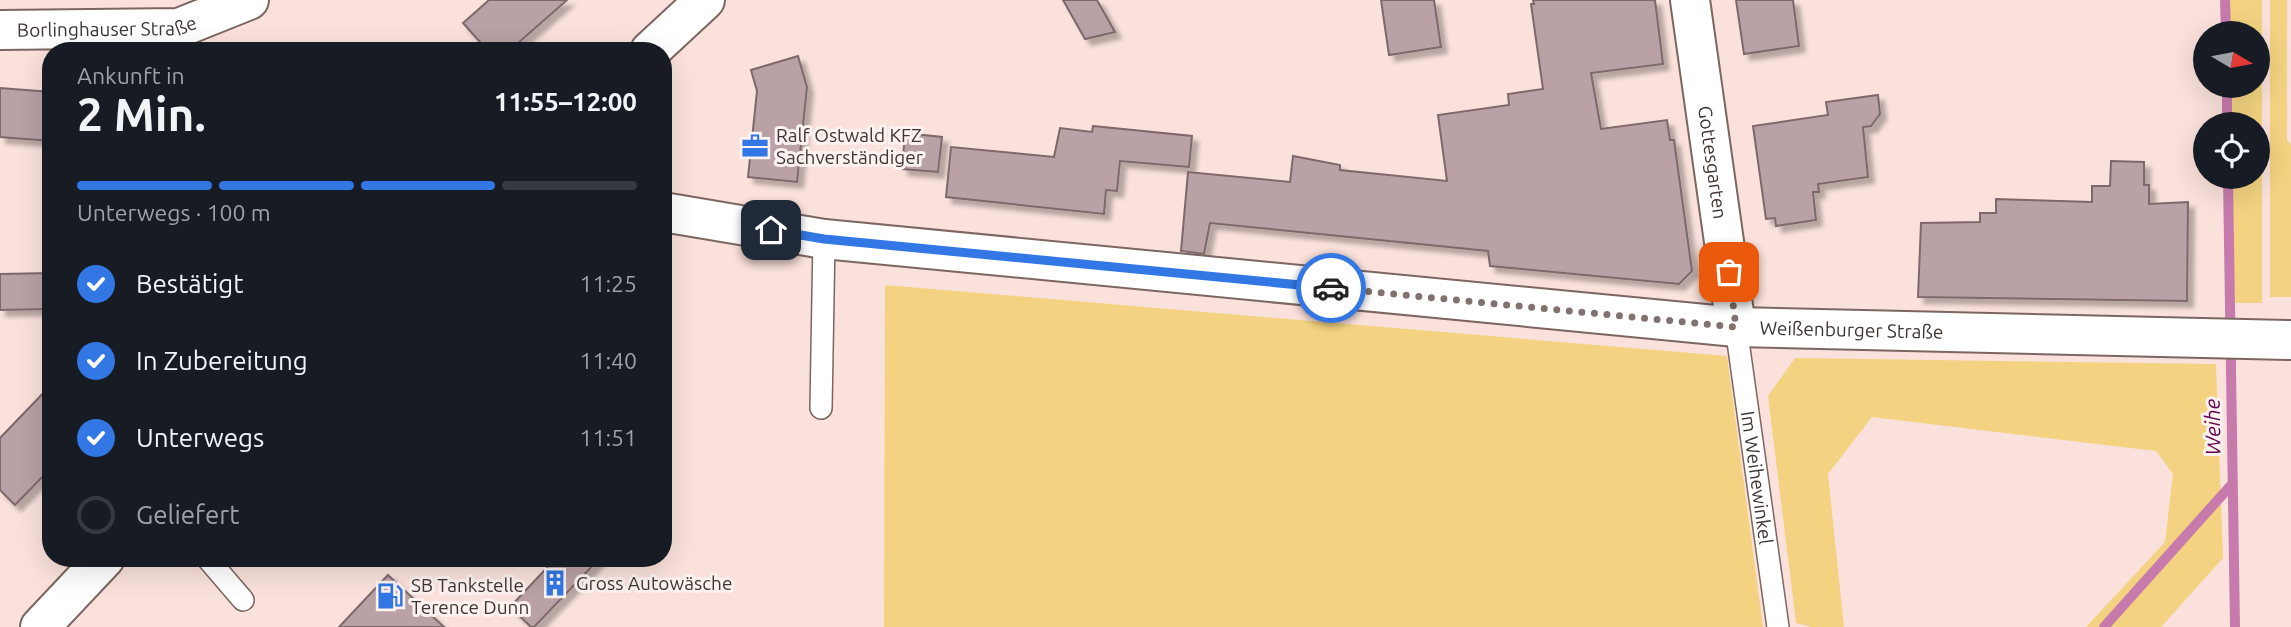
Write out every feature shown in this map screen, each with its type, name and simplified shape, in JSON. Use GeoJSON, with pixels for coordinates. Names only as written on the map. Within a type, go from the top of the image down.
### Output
{"type":"FeatureCollection","features":[{"type":"Feature","properties":{"kind":"street","name":"Borlinghauser Straße"},"geometry":{"type":"LineString","coordinates":[[0,30],[179,28],[249,0]]}},
{"type":"Feature","properties":{"kind":"street"},"geometry":{"type":"LineString","coordinates":[[660,42],[705,0]]}},
{"type":"Feature","properties":{"kind":"street","name":"Gottesgarten"},"geometry":{"type":"LineString","coordinates":[[1690,0],[1736,327]]}},
{"type":"Feature","properties":{"kind":"street","name":"Weißenburger Straße"},"geometry":{"type":"LineString","coordinates":[[672,214],[824,239],[1736,327],[2275,340]]}},
{"type":"Feature","properties":{"kind":"street"},"geometry":{"type":"LineString","coordinates":[[40,627],[97,567]]}},
{"type":"Feature","properties":{"kind":"lane"},"geometry":{"type":"LineString","coordinates":[[821,408],[824,239]]}},
{"type":"Feature","properties":{"kind":"lane","name":"Im Weihewinkel"},"geometry":{"type":"LineString","coordinates":[[1736,327],[1778,627]]}},
{"type":"Feature","properties":{"kind":"lane"},"geometry":{"type":"LineString","coordinates":[[215,567],[243,600]]}},
{"type":"Feature","properties":{"kind":"shaded area"},"geometry":{"type":"Polygon","coordinates":[[[2230,0],[2262,0],[2262,21],[2230,21],[2230,0]]]}},
{"type":"Feature","properties":{"kind":"shaded area"},"geometry":{"type":"Polygon","coordinates":[[[2270,0],[2287,0],[2291,297],[2270,297],[2270,0]]]}},
{"type":"Feature","properties":{"kind":"shaded area"},"geometry":{"type":"Polygon","coordinates":[[[2231,98],[2262,98],[2262,112],[2232,112],[2231,98]]]}},
{"type":"Feature","properties":{"kind":"shaded area"},"geometry":{"type":"Polygon","coordinates":[[[2232,189],[2262,189],[2262,303],[2235,303],[2232,189]]]}},
{"type":"Feature","properties":{"kind":"shaded area"},"geometry":{"type":"Polygon","coordinates":[[[885,285],[1727,356],[1763,627],[884,627],[885,285]]]}},
{"type":"Feature","properties":{"kind":"shaded area"},"geometry":{"type":"Polygon","coordinates":[[[1795,358],[2216,364],[2223,558],[2161,627],[2086,627],[2165,542],[2173,474],[2156,451],[1872,417],[1828,474],[1844,627],[1812,627],[1796,623],[1768,396],[1795,358]]]}},
{"type":"Feature","properties":{"kind":"building"},"geometry":{"type":"Polygon","coordinates":[[[489,0],[567,0],[519,42],[480,42],[463,23],[489,0]]]}},
{"type":"Feature","properties":{"kind":"building"},"geometry":{"type":"Polygon","coordinates":[[[1063,0],[1097,0],[1115,32],[1085,39],[1063,0]]]}},
{"type":"Feature","properties":{"kind":"building"},"geometry":{"type":"Polygon","coordinates":[[[1381,0],[1434,0],[1441,47],[1389,55],[1381,0]]]}},
{"type":"Feature","properties":{"kind":"building"},"geometry":{"type":"Polygon","coordinates":[[[1533,0],[1655,0],[1663,64],[1591,73],[1601,129],[1667,120],[1670,140],[1674,140],[1692,271],[1679,284],[1490,266],[1488,251],[1210,223],[1204,254],[1181,251],[1188,172],[1290,182],[1293,156],[1340,165],[1340,170],[1447,181],[1438,115],[1509,105],[1508,94],[1543,89],[1531,4],[1534,4],[1533,0]]]}},
{"type":"Feature","properties":{"kind":"building"},"geometry":{"type":"Polygon","coordinates":[[[1736,0],[1793,0],[1799,46],[1744,54],[1736,0]]]}},
{"type":"Feature","properties":{"kind":"building"},"geometry":{"type":"Polygon","coordinates":[[[798,56],[807,87],[797,182],[748,177],[757,91],[751,70],[798,56]]]}},
{"type":"Feature","properties":{"kind":"building"},"geometry":{"type":"Polygon","coordinates":[[[0,88],[42,91],[42,140],[0,137],[0,88]]]}},
{"type":"Feature","properties":{"kind":"building"},"geometry":{"type":"Polygon","coordinates":[[[1878,95],[1880,114],[1871,126],[1863,127],[1868,177],[1818,184],[1819,192],[1813,192],[1816,220],[1776,226],[1775,218],[1766,219],[1753,126],[1828,115],[1826,102],[1878,95]]]}},
{"type":"Feature","properties":{"kind":"building"},"geometry":{"type":"Polygon","coordinates":[[[1093,126],[1192,136],[1189,167],[1120,161],[1117,191],[1106,190],[1104,214],[946,197],[951,147],[1054,157],[1060,128],[1092,132],[1093,126]]]}},
{"type":"Feature","properties":{"kind":"building"},"geometry":{"type":"Polygon","coordinates":[[[905,133],[942,137],[938,172],[902,169],[905,133]]]}},
{"type":"Feature","properties":{"kind":"building"},"geometry":{"type":"Polygon","coordinates":[[[2111,161],[2144,162],[2144,185],[2149,185],[2149,204],[2188,202],[2187,301],[1918,297],[1921,223],[1980,222],[1980,213],[1996,213],[1996,199],[2092,202],[2092,186],[2110,186],[2111,161]]]}},
{"type":"Feature","properties":{"kind":"building"},"geometry":{"type":"Polygon","coordinates":[[[42,273],[42,309],[0,310],[0,274],[42,273]]]}},
{"type":"Feature","properties":{"kind":"building"},"geometry":{"type":"Polygon","coordinates":[[[42,394],[42,477],[15,505],[0,490],[0,438],[42,394]]]}},
{"type":"Feature","properties":{"kind":"building","name":"Gross Autowäsche"},"geometry":{"type":"Polygon","coordinates":[[[548,567],[591,567],[534,627],[510,607],[548,567]]]}},
{"type":"Feature","properties":{"kind":"building","name":"SB Tankstelle Terence Dunn"},"geometry":{"type":"Polygon","coordinates":[[[388,575],[444,627],[339,627],[388,575]]]}},
{"type":"Feature","properties":{"kind":"waterway","name":"Weihe"},"geometry":{"type":"LineString","coordinates":[[2225,0],[2226,21]]}},
{"type":"Feature","properties":{"kind":"waterway","name":"Weihe"},"geometry":{"type":"LineString","coordinates":[[2227,98],[2227,112]]}},
{"type":"Feature","properties":{"kind":"waterway","name":"Weihe"},"geometry":{"type":"LineString","coordinates":[[2228,189],[2235,627]]}},
{"type":"Feature","properties":{"kind":"waterway","name":"Weihe"},"geometry":{"type":"LineString","coordinates":[[2104,627],[2233,483]]}},
{"type":"Feature","properties":{"kind":"way so far"},"geometry":{"type":"LineString","coordinates":[[1331,288],[1736,327],[1729,272]]}},
{"type":"Feature","properties":{"kind":"place","name":"Ralf Ostwald KFZ Sachverständiger"},"geometry":{"type":"Point","coordinates":[755,146]}},
{"type":"Feature","properties":{"kind":"place","name":"Gross Autowäsche"},"geometry":{"type":"Point","coordinates":[555,583]}},
{"type":"Feature","properties":{"kind":"place","name":"SB Tankstelle Terence Dunn"},"geometry":{"type":"Point","coordinates":[390,596]}},
{"type":"Feature","properties":{"kind":"route"},"geometry":{"type":"LineString","coordinates":[[771,230],[824,239],[1331,288]]}}]}
